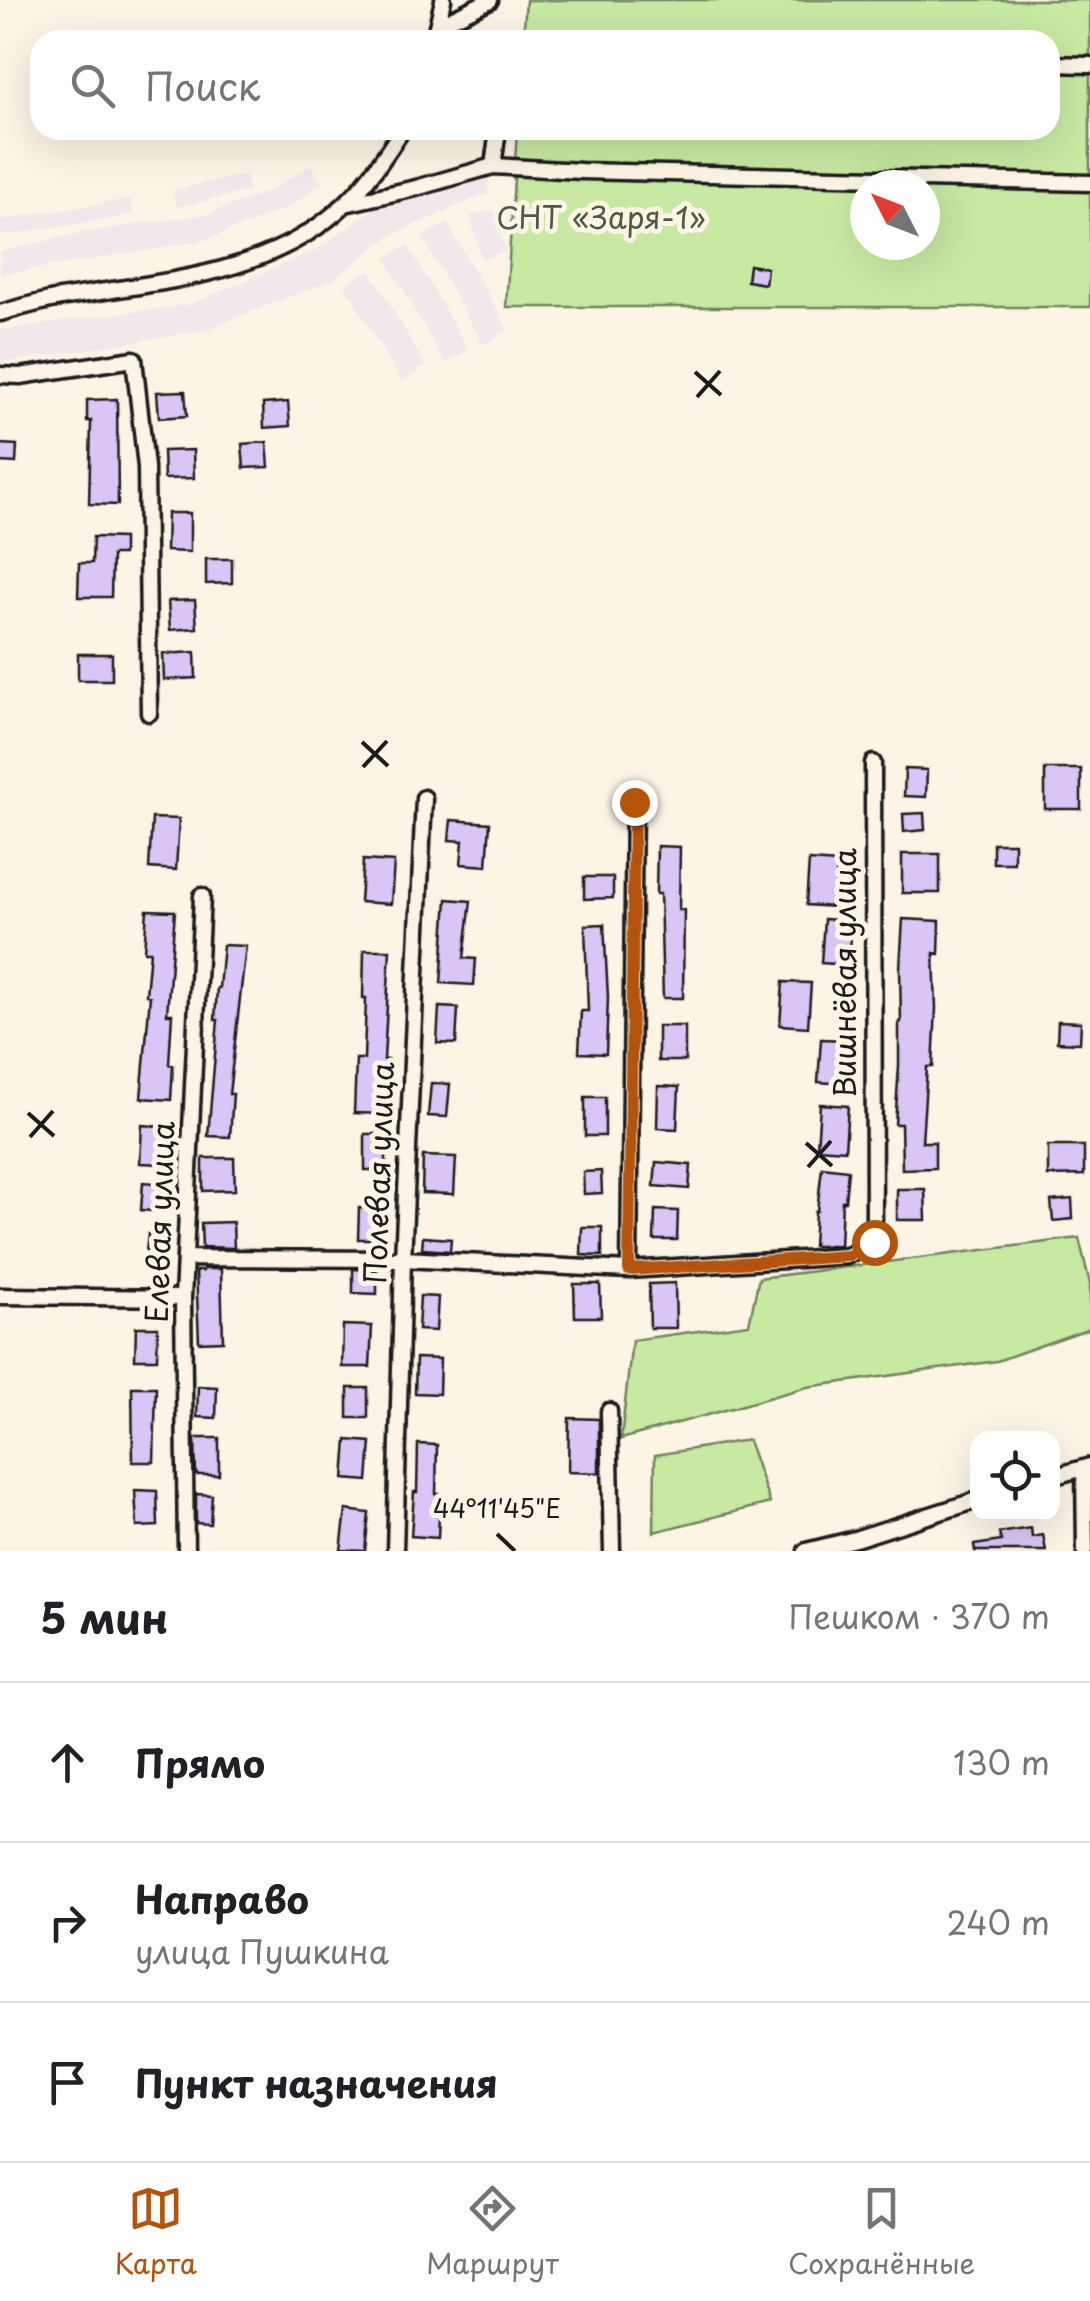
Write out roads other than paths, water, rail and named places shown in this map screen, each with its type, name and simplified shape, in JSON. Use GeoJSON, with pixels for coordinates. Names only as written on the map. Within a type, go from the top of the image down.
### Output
{"type":"FeatureCollection","features":[{"type":"Feature","properties":{"kind":"street"},"geometry":{"type":"LineString","coordinates":[[437,30],[442,0]]}},
{"type":"Feature","properties":{"kind":"street"},"geometry":{"type":"LineString","coordinates":[[441,30],[490,0]]}},
{"type":"Feature","properties":{"kind":"street"},"geometry":{"type":"LineString","coordinates":[[1060,64],[1090,65]]}},
{"type":"Feature","properties":{"kind":"street"},"geometry":{"type":"LineString","coordinates":[[0,313],[64,297],[137,287],[246,264],[306,234],[346,204],[396,140]]}},
{"type":"Feature","properties":{"kind":"street"},"geometry":{"type":"LineString","coordinates":[[494,166],[497,140]]}},
{"type":"Feature","properties":{"kind":"street"},"geometry":{"type":"LineString","coordinates":[[346,204],[494,166],[1090,183]]}},
{"type":"Feature","properties":{"kind":"street"},"geometry":{"type":"LineString","coordinates":[[0,376],[134,360],[146,467],[149,713]]}},
{"type":"Feature","properties":{"kind":"street","name":"Вишнёвая улица"},"geometry":{"type":"LineString","coordinates":[[629,1270],[848,1256],[874,1242],[873,762]]}},
{"type":"Feature","properties":{"kind":"street","name":"Полевая улица"},"geometry":{"type":"LineString","coordinates":[[395,1551],[403,1259],[424,798]]}},
{"type":"Feature","properties":{"kind":"street"},"geometry":{"type":"LineString","coordinates":[[187,1258],[403,1259],[629,1270],[634,802]]}},
{"type":"Feature","properties":{"kind":"street","name":"Елевая улица"},"geometry":{"type":"LineString","coordinates":[[186,1551],[184,1298],[202,896]]}},
{"type":"Feature","properties":{"kind":"street"},"geometry":{"type":"LineString","coordinates":[[0,1296],[184,1298]]}},
{"type":"Feature","properties":{"kind":"street"},"geometry":{"type":"LineString","coordinates":[[609,1411],[612,1551]]}},
{"type":"Feature","properties":{"kind":"street"},"geometry":{"type":"LineString","coordinates":[[1060,1475],[1087,1467],[1084,1551]]}},
{"type":"Feature","properties":{"kind":"street"},"geometry":{"type":"LineString","coordinates":[[806,1551],[855,1545],[970,1503]]}},
{"type":"Feature","properties":{"kind":"park label","name":"СНТ «Заря-1»"},"geometry":{"type":"Point","coordinates":[601,219]}}]}
